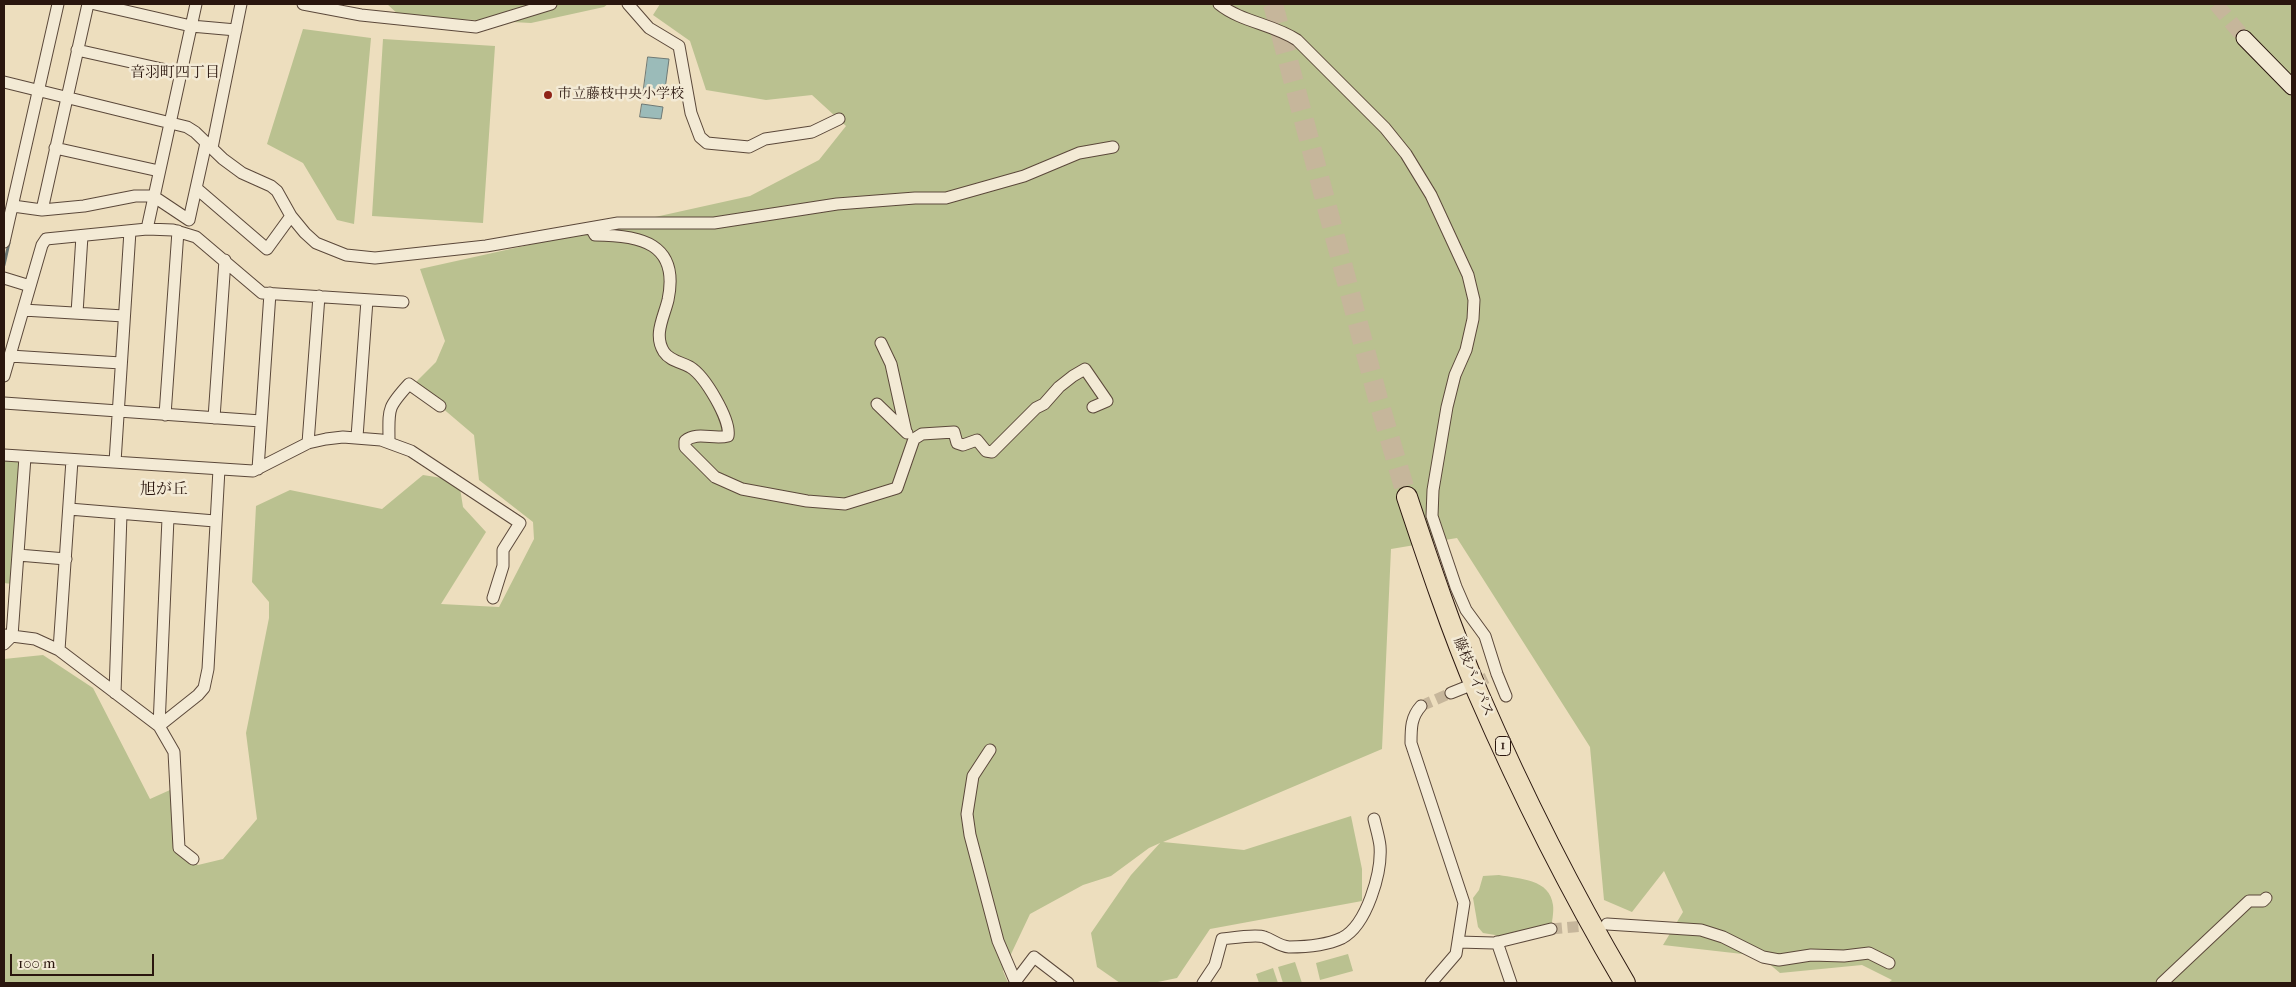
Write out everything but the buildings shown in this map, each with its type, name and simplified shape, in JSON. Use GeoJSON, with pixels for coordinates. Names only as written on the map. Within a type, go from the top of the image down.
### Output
{"type":"FeatureCollection","features":[{"type":"Feature","properties":{"kind":"highway","name":"藤枝バイパス"},"geometry":{"type":"LineString","coordinates":[[1408,497],[1436,583],[1478,692],[1557,859],[1625,983]]}},
{"type":"Feature","properties":{"kind":"street"},"geometry":{"type":"LineString","coordinates":[[4,242],[58,4]]}},
{"type":"Feature","properties":{"kind":"street"},"geometry":{"type":"LineString","coordinates":[[42,210],[88,4]]}},
{"type":"Feature","properties":{"kind":"street"},"geometry":{"type":"LineString","coordinates":[[95,4],[191,26],[236,30]]}},
{"type":"Feature","properties":{"kind":"street"},"geometry":{"type":"LineString","coordinates":[[147,228],[196,4]]}},
{"type":"Feature","properties":{"kind":"street"},"geometry":{"type":"LineString","coordinates":[[13,206],[42,210],[84,206],[135,196],[153,196],[189,220],[196,188],[209,146],[241,4]]}},
{"type":"Feature","properties":{"kind":"street"},"geometry":{"type":"LineString","coordinates":[[303,4],[350,8],[476,27],[551,4]]}},
{"type":"Feature","properties":{"kind":"street"},"geometry":{"type":"LineString","coordinates":[[628,4],[649,28],[678,46],[691,113],[700,137],[707,143],[749,146],[765,139],[812,132],[839,119]]}},
{"type":"Feature","properties":{"kind":"street"},"geometry":{"type":"LineString","coordinates":[[1219,4],[1247,17],[1283,30],[1296,40],[1386,128],[1406,154],[1431,195],[1468,275],[1474,300],[1473,320],[1466,350],[1454,375],[1447,407],[1433,490],[1432,516],[1456,587],[1466,610],[1485,636],[1492,676],[1506,696]]}},
{"type":"Feature","properties":{"kind":"street"},"geometry":{"type":"LineString","coordinates":[[2244,38],[2292,87]]}},
{"type":"Feature","properties":{"kind":"street"},"geometry":{"type":"LineString","coordinates":[[77,50],[180,73]]}},
{"type":"Feature","properties":{"kind":"street"},"geometry":{"type":"LineString","coordinates":[[4,82],[38,92],[187,127],[242,173],[271,186],[277,191],[291,216],[304,233],[328,249],[346,255],[375,258],[486,246],[634,222],[714,223],[837,204],[915,198],[946,198],[1024,176],[1080,153],[1113,147]]}},
{"type":"Feature","properties":{"kind":"street"},"geometry":{"type":"LineString","coordinates":[[55,148],[159,171]]}},
{"type":"Feature","properties":{"kind":"street"},"geometry":{"type":"LineString","coordinates":[[196,188],[267,249],[291,216]]}},
{"type":"Feature","properties":{"kind":"street"},"geometry":{"type":"LineString","coordinates":[[4,376],[30,286],[46,239],[147,228],[178,231],[196,237],[262,293],[403,302]]}},
{"type":"Feature","properties":{"kind":"street"},"geometry":{"type":"LineString","coordinates":[[591,228],[595,235],[636,237],[650,244],[661,253],[667,265],[669,288],[660,328],[664,352],[672,359],[692,368],[702,379],[718,402],[729,430],[728,436],[723,438],[696,437],[685,441],[685,448],[715,477],[742,489],[807,501],[846,504],[897,488],[910,435],[891,364],[881,343]]}},
{"type":"Feature","properties":{"kind":"street"},"geometry":{"type":"LineString","coordinates":[[115,462],[130,231]]}},
{"type":"Feature","properties":{"kind":"street"},"geometry":{"type":"LineString","coordinates":[[165,414],[178,231]]}},
{"type":"Feature","properties":{"kind":"street"},"geometry":{"type":"LineString","coordinates":[[77,313],[82,236]]}},
{"type":"Feature","properties":{"kind":"street"},"geometry":{"type":"LineString","coordinates":[[214,418],[225,260]]}},
{"type":"Feature","properties":{"kind":"street"},"geometry":{"type":"LineString","coordinates":[[4,278],[30,286]]}},
{"type":"Feature","properties":{"kind":"street"},"geometry":{"type":"LineString","coordinates":[[258,469],[270,293]]}},
{"type":"Feature","properties":{"kind":"street"},"geometry":{"type":"LineString","coordinates":[[308,443],[319,296]]}},
{"type":"Feature","properties":{"kind":"street"},"geometry":{"type":"LineString","coordinates":[[356,437],[367,300]]}},
{"type":"Feature","properties":{"kind":"street"},"geometry":{"type":"LineString","coordinates":[[23,310],[124,316]]}},
{"type":"Feature","properties":{"kind":"street"},"geometry":{"type":"LineString","coordinates":[[10,356],[121,364]]}},
{"type":"Feature","properties":{"kind":"street"},"geometry":{"type":"LineString","coordinates":[[877,404],[910,435],[954,432],[957,443],[963,445],[977,440],[986,450],[992,452],[1036,408],[1044,404],[1060,387],[1085,369],[1106,401],[1093,407]]}},
{"type":"Feature","properties":{"kind":"street"},"geometry":{"type":"LineString","coordinates":[[389,442],[389,409],[392,403],[410,384],[440,406]]}},
{"type":"Feature","properties":{"kind":"street"},"geometry":{"type":"LineString","coordinates":[[4,403],[261,421]]}},
{"type":"Feature","properties":{"kind":"street"},"geometry":{"type":"LineString","coordinates":[[4,455],[254,471],[308,443],[326,439],[356,437],[389,442],[411,451],[520,524],[503,550],[502,566],[493,598]]}},
{"type":"Feature","properties":{"kind":"street"},"geometry":{"type":"LineString","coordinates":[[4,644],[8,635],[10,587],[18,556],[25,457]]}},
{"type":"Feature","properties":{"kind":"street"},"geometry":{"type":"LineString","coordinates":[[59,650],[72,460]]}},
{"type":"Feature","properties":{"kind":"street"},"geometry":{"type":"LineString","coordinates":[[159,726],[190,703],[204,688],[208,669],[219,469]]}},
{"type":"Feature","properties":{"kind":"street"},"geometry":{"type":"LineString","coordinates":[[69,510],[215,521]]}},
{"type":"Feature","properties":{"kind":"street"},"geometry":{"type":"LineString","coordinates":[[115,693],[121,514]]}},
{"type":"Feature","properties":{"kind":"street"},"geometry":{"type":"LineString","coordinates":[[159,726],[168,518]]}},
{"type":"Feature","properties":{"kind":"street"},"geometry":{"type":"LineString","coordinates":[[18,556],[66,558]]}},
{"type":"Feature","properties":{"kind":"street"},"geometry":{"type":"LineString","coordinates":[[8,635],[35,639],[59,650],[159,726],[174,752],[180,848],[193,859]]}},
{"type":"Feature","properties":{"kind":"street"},"geometry":{"type":"LineString","coordinates":[[1451,694],[1466,687]]}},
{"type":"Feature","properties":{"kind":"street"},"geometry":{"type":"LineString","coordinates":[[1421,706],[1415,712],[1411,723],[1411,743],[1456,881],[1463,895],[1463,913],[1456,954],[1431,983]]}},
{"type":"Feature","properties":{"kind":"street"},"geometry":{"type":"LineString","coordinates":[[990,750],[973,776],[966,814],[998,941],[1016,983]]}},
{"type":"Feature","properties":{"kind":"street"},"geometry":{"type":"LineString","coordinates":[[1203,983],[1215,965],[1222,939],[1264,937],[1272,942],[1288,947],[1328,943],[1342,937],[1354,928],[1366,910],[1376,879],[1380,846],[1374,819]]}},
{"type":"Feature","properties":{"kind":"street"},"geometry":{"type":"LineString","coordinates":[[2162,983],[2249,902],[2263,901],[2266,898]]}},
{"type":"Feature","properties":{"kind":"street"},"geometry":{"type":"LineString","coordinates":[[1607,924],[1701,930],[1723,937],[1764,957],[1780,960],[1811,955],[1844,956],[1869,953],[1889,963]]}},
{"type":"Feature","properties":{"kind":"street"},"geometry":{"type":"LineString","coordinates":[[1458,942],[1497,942],[1551,929]]}},
{"type":"Feature","properties":{"kind":"street"},"geometry":{"type":"LineString","coordinates":[[1497,942],[1511,983]]}},
{"type":"Feature","properties":{"kind":"street"},"geometry":{"type":"LineString","coordinates":[[1016,983],[1034,957],[1068,983]]}},
{"type":"Feature","properties":{"kind":"green space"},"geometry":{"type":"Polygon","coordinates":[[[387,4],[608,4],[604,7],[531,23],[400,16],[387,4]]]}},
{"type":"Feature","properties":{"kind":"green space"},"geometry":{"type":"Polygon","coordinates":[[[660,4],[2292,4],[2292,983],[1888,983],[1892,980],[1862,965],[1780,973],[1760,956],[1663,945],[1683,912],[1664,871],[1632,912],[1604,900],[1590,747],[1457,538],[1391,549],[1382,749],[1163,842],[1244,850],[1351,816],[1362,869],[1362,901],[1210,929],[1177,978],[1153,983],[1120,983],[1097,967],[1091,933],[1131,875],[1160,843],[1149,848],[1111,876],[1083,885],[1030,914],[1003,971],[1008,983],[4,983],[4,659],[43,655],[93,688],[150,799],[170,790],[176,850],[198,865],[223,859],[257,819],[246,733],[269,618],[269,602],[252,582],[256,506],[290,490],[382,509],[423,475],[442,478],[460,488],[463,507],[486,532],[441,604],[499,607],[534,539],[533,522],[479,480],[474,435],[414,384],[436,362],[445,341],[420,269],[750,196],[819,160],[846,126],[812,95],[766,100],[706,90],[690,41],[653,15],[660,4]]]}},
{"type":"Feature","properties":{"kind":"green space"},"geometry":{"type":"Polygon","coordinates":[[[303,29],[371,38],[354,224],[337,220],[303,163],[267,144],[303,29]]]}},
{"type":"Feature","properties":{"kind":"green space"},"geometry":{"type":"Polygon","coordinates":[[[383,39],[495,46],[483,223],[372,216],[383,39]]]}},
{"type":"Feature","properties":{"kind":"green space"},"geometry":{"type":"Polygon","coordinates":[[[4,461],[21,462],[12,584],[4,583],[4,461]]]}},
{"type":"Feature","properties":{"kind":"green space"},"geometry":{"type":"Polygon","coordinates":[[[1499,875],[1525,879],[1540,885],[1546,890],[1551,896],[1553,905],[1551,929],[1537,938],[1504,940],[1495,935],[1483,933],[1478,927],[1473,898],[1479,890],[1483,876],[1499,875]]]}},
{"type":"Feature","properties":{"kind":"green space"},"geometry":{"type":"Polygon","coordinates":[[[1348,954],[1353,971],[1320,980],[1316,963],[1348,954]]]}},
{"type":"Feature","properties":{"kind":"green space"},"geometry":{"type":"Polygon","coordinates":[[[1295,962],[1302,983],[1283,983],[1278,967],[1295,962]]]}},
{"type":"Feature","properties":{"kind":"green space"},"geometry":{"type":"Polygon","coordinates":[[[1273,968],[1278,983],[1259,983],[1256,974],[1273,968]]]}},
{"type":"Feature","properties":{"kind":"water"},"geometry":{"type":"Polygon","coordinates":[[[648,57],[669,59],[664,97],[643,95],[648,57]]]}},
{"type":"Feature","properties":{"kind":"water"},"geometry":{"type":"Polygon","coordinates":[[[642,104],[663,107],[661,119],[640,117],[642,104]]]}},
{"type":"Feature","properties":{"kind":"waterway"},"geometry":{"type":"LineString","coordinates":[[4,265],[9,243]]}},
{"type":"Feature","properties":{"kind":"tunnel"},"geometry":{"type":"LineString","coordinates":[[1273,4],[1378,399],[1407,497]]}},
{"type":"Feature","properties":{"kind":"tunnel"},"geometry":{"type":"LineString","coordinates":[[2216,4],[2244,38]]}},
{"type":"Feature","properties":{"kind":"tunnel"},"geometry":{"type":"LineString","coordinates":[[1470,686],[1487,678]]}},
{"type":"Feature","properties":{"kind":"tunnel"},"geometry":{"type":"LineString","coordinates":[[1421,706],[1451,693]]}},
{"type":"Feature","properties":{"kind":"tunnel"},"geometry":{"type":"LineString","coordinates":[[1551,929],[1596,925]]}},
{"type":"Feature","properties":{"kind":"place","name":"市立藤枝中央小学校"},"geometry":{"type":"Point","coordinates":[548,95]}},
{"type":"Feature","properties":{"kind":"district","name":"音羽町四丁目"},"geometry":{"type":"Point","coordinates":[175,73]}},
{"type":"Feature","properties":{"kind":"district","name":"旭が丘"},"geometry":{"type":"Point","coordinates":[164,490]}}]}
